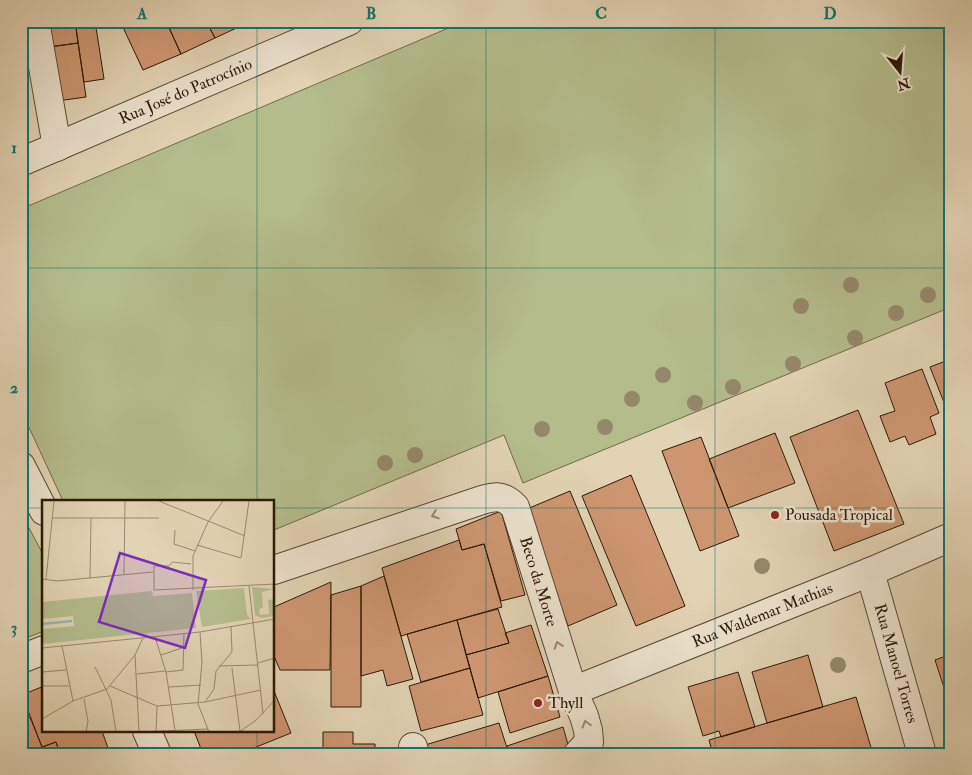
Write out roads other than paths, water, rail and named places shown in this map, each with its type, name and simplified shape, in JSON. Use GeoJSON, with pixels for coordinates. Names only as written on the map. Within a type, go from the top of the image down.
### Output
{"type":"FeatureCollection","features":[{"type":"Feature","properties":{"kind":"street"},"geometry":{"type":"LineString","coordinates":[[35,21],[57,147]]}},
{"type":"Feature","properties":{"kind":"street","name":"Rua José do Patrocínio"},"geometry":{"type":"LineString","coordinates":[[21,162],[345,22]]}},
{"type":"Feature","properties":{"kind":"street"},"geometry":{"type":"LineString","coordinates":[[21,466],[42,507]]}},
{"type":"Feature","properties":{"kind":"street","name":"Beco da Morte"},"geometry":{"type":"LineString","coordinates":[[275,570],[482,500],[495,497],[506,498],[515,507],[573,691],[588,730],[588,742],[578,754]]}},
{"type":"Feature","properties":{"kind":"street","name":"Rua Waldemar Mathias"},"geometry":{"type":"LineString","coordinates":[[573,691],[870,572],[951,537]]}},
{"type":"Feature","properties":{"kind":"street","name":"Rua Manoel Torres"},"geometry":{"type":"LineString","coordinates":[[870,572],[922,754]]}},
{"type":"Feature","properties":{"kind":"street"},"geometry":{"type":"LineString","coordinates":[[21,659],[42,651]]}},
{"type":"Feature","properties":{"kind":"street"},"geometry":{"type":"LineString","coordinates":[[147,732],[157,754]]}},
{"type":"Feature","properties":{"kind":"place","name":"Pousada Tropical"},"geometry":{"type":"Point","coordinates":[775,515]}},
{"type":"Feature","properties":{"kind":"place","name":"Thyll"},"geometry":{"type":"Point","coordinates":[538,703]}}]}
